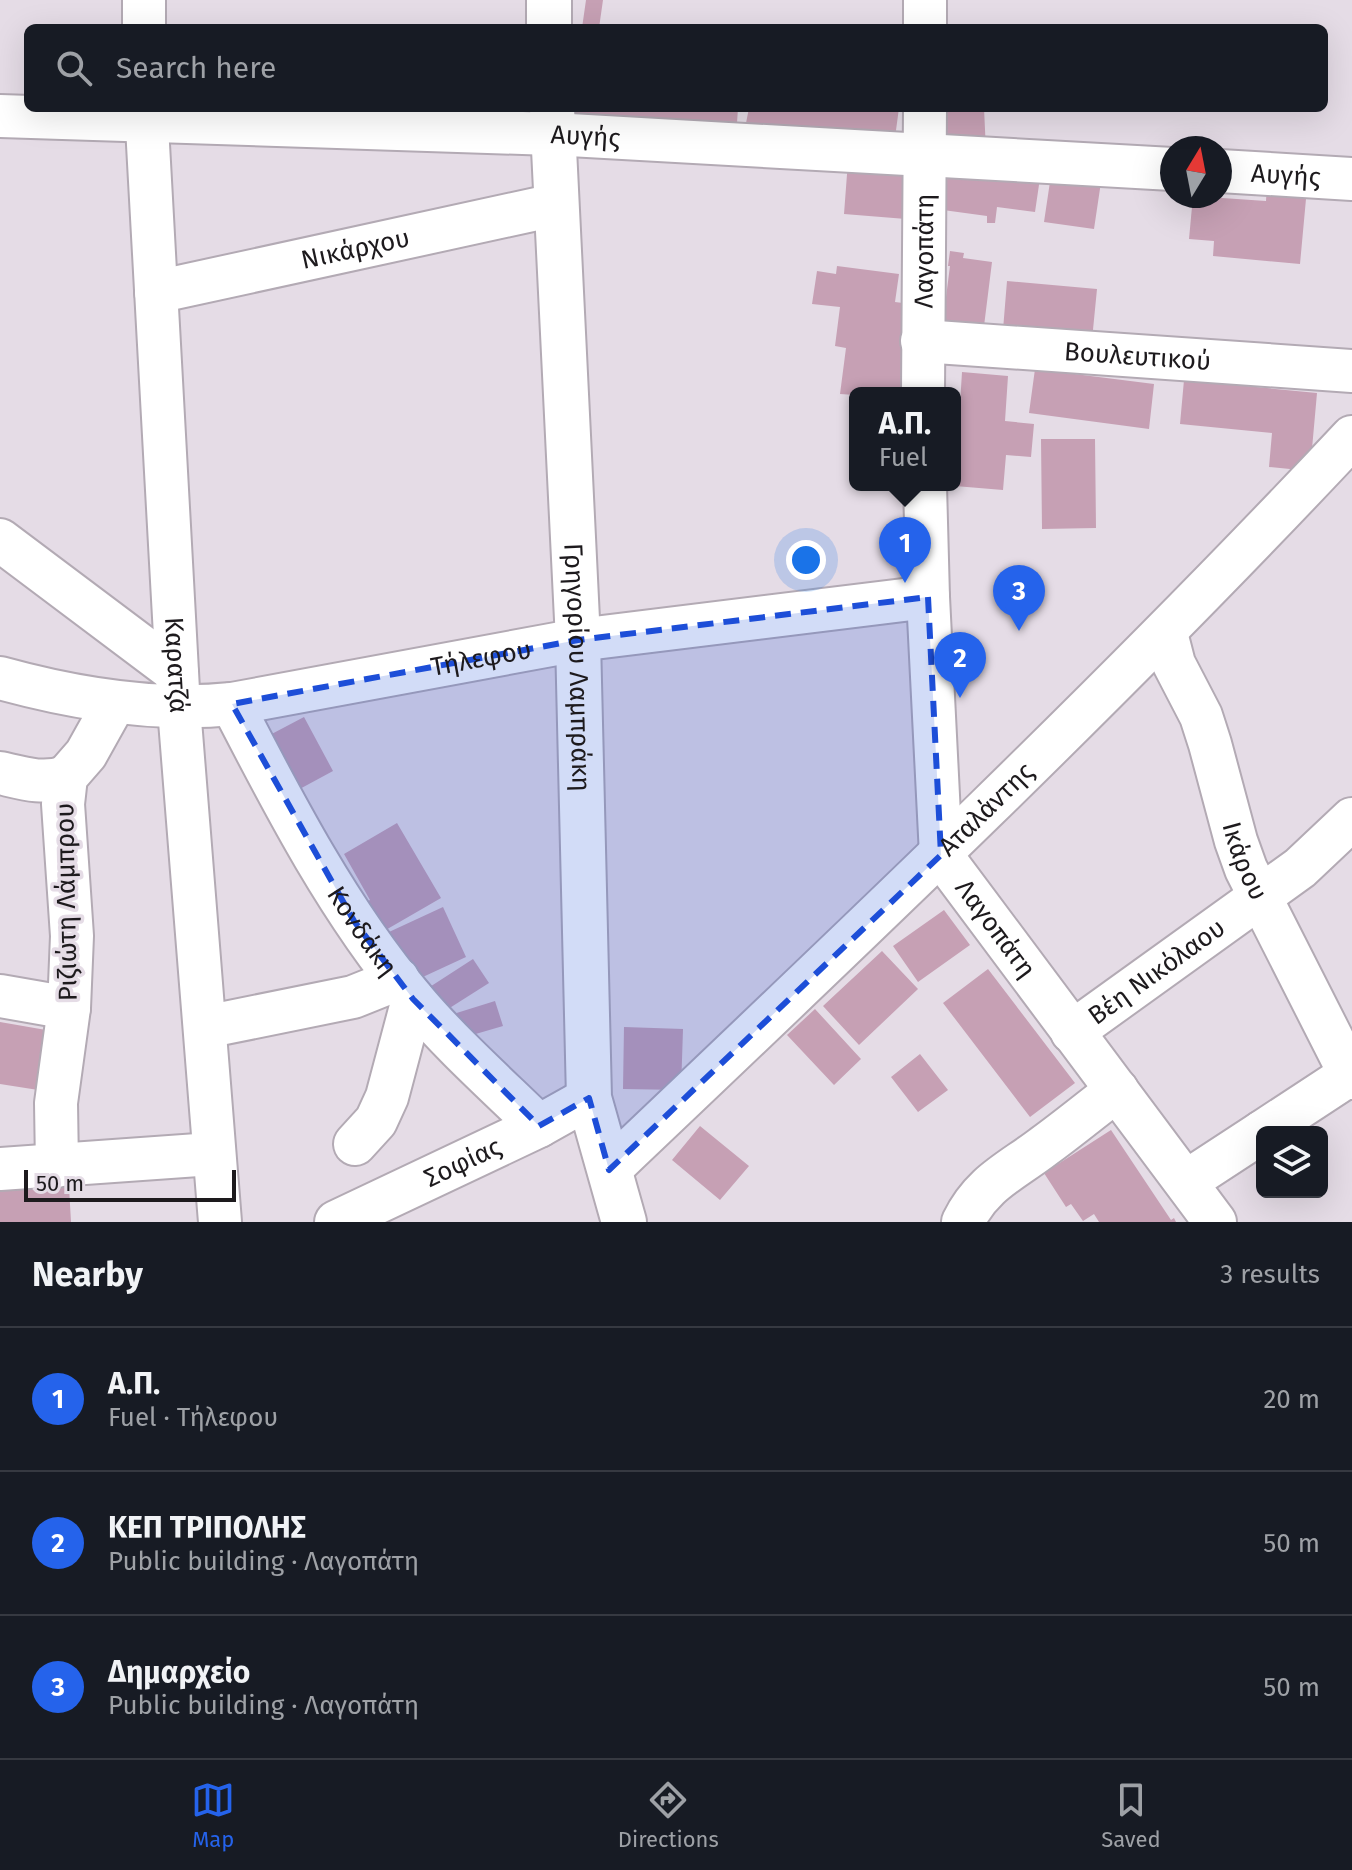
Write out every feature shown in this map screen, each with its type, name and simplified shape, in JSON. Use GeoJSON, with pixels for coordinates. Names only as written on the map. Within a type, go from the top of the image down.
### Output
{"type":"FeatureCollection","features":[{"type":"Feature","properties":{"kind":"main road"},"geometry":{"type":"LineString","coordinates":[[549,0],[549,24]]}},
{"type":"Feature","properties":{"kind":"main road","name":"Γρηγορίου Λαμπράκη"},"geometry":{"type":"LineString","coordinates":[[552,121],[578,640],[589,1098],[624,1222]]}},
{"type":"Feature","properties":{"kind":"street"},"geometry":{"type":"LineString","coordinates":[[144,0],[144,24]]}},
{"type":"Feature","properties":{"kind":"street"},"geometry":{"type":"LineString","coordinates":[[925,0],[925,24]]}},
{"type":"Feature","properties":{"kind":"street","name":"Λαγοπάτη"},"geometry":{"type":"LineString","coordinates":[[923,387],[925,112]]}},
{"type":"Feature","properties":{"kind":"street","name":"Αυγής"},"geometry":{"type":"LineString","coordinates":[[0,116],[146,114],[552,121],[925,155],[1160,168]]}},
{"type":"Feature","properties":{"kind":"street","name":"Καρατζά"},"geometry":{"type":"LineString","coordinates":[[146,114],[178,691],[212,1154],[220,1222]]}},
{"type":"Feature","properties":{"kind":"street","name":"Αυγής"},"geometry":{"type":"LineString","coordinates":[[1232,172],[1352,179]]}},
{"type":"Feature","properties":{"kind":"street","name":"Νικάρχου"},"geometry":{"type":"LineString","coordinates":[[156,292],[555,205]]}},
{"type":"Feature","properties":{"kind":"street","name":"Βουλευτικού"},"geometry":{"type":"LineString","coordinates":[[922,341],[1352,371]]}},
{"type":"Feature","properties":{"kind":"street","name":"Αταλάντης"},"geometry":{"type":"LineString","coordinates":[[609,1170],[941,855],[1166,633],[1352,437]]}},
{"type":"Feature","properties":{"kind":"street","name":"Λαγοπάτη"},"geometry":{"type":"LineString","coordinates":[[925,491],[941,855],[1215,1222]]}},
{"type":"Feature","properties":{"kind":"street"},"geometry":{"type":"LineString","coordinates":[[0,540],[178,691]]}},
{"type":"Feature","properties":{"kind":"street","name":"Τήλεφου"},"geometry":{"type":"LineString","coordinates":[[0,678],[115,702],[178,691],[232,704],[578,640],[928,597]]}},
{"type":"Feature","properties":{"kind":"street","name":"Ικάρου"},"geometry":{"type":"LineString","coordinates":[[1166,633],[1174,664],[1201,716],[1236,841],[1259,898],[1351,1075]]}},
{"type":"Feature","properties":{"kind":"street","name":"Ριζιώτη Λάμπρου"},"geometry":{"type":"LineString","coordinates":[[57,1166],[56,1103],[69,1008],[72,936],[63,804],[66,777],[86,754],[115,702]]}},
{"type":"Feature","properties":{"kind":"street","name":"Κονδάκη"},"geometry":{"type":"LineString","coordinates":[[232,704],[354,921],[406,989],[539,1126]]}},
{"type":"Feature","properties":{"kind":"street"},"geometry":{"type":"LineString","coordinates":[[0,773],[30,781],[55,781],[66,777]]}},
{"type":"Feature","properties":{"kind":"street","name":"Βέη Νικόλαου"},"geometry":{"type":"LineString","coordinates":[[1072,1032],[1300,868],[1352,819]]}},
{"type":"Feature","properties":{"kind":"street"},"geometry":{"type":"LineString","coordinates":[[205,1027],[406,989],[387,1097],[376,1121],[355,1144]]}},
{"type":"Feature","properties":{"kind":"street"},"geometry":{"type":"LineString","coordinates":[[0,996],[69,1008]]}},
{"type":"Feature","properties":{"kind":"street"},"geometry":{"type":"LineString","coordinates":[[1271,1126],[1351,1075]]}},
{"type":"Feature","properties":{"kind":"street"},"geometry":{"type":"LineString","coordinates":[[963,1222],[972,1203],[989,1185],[1042,1149],[1117,1090]]}},
{"type":"Feature","properties":{"kind":"street","name":"Σοφίας"},"geometry":{"type":"LineString","coordinates":[[336,1222],[539,1126],[589,1098]]}},
{"type":"Feature","properties":{"kind":"street"},"geometry":{"type":"LineString","coordinates":[[1187,1181],[1256,1136]]}},
{"type":"Feature","properties":{"kind":"street"},"geometry":{"type":"LineString","coordinates":[[0,1169],[212,1154]]}},
{"type":"Feature","properties":{"kind":"highlighted area"},"geometry":{"type":"Polygon","coordinates":[[[928,597],[941,855],[609,1170],[589,1098],[539,1126],[413,999],[354,921],[232,704],[578,640],[928,597]]]}},
{"type":"Feature","properties":{"kind":"building"},"geometry":{"type":"Polygon","coordinates":[[[586,0],[603,0],[600,24],[583,24],[586,0]]]}},
{"type":"Feature","properties":{"kind":"building"},"geometry":{"type":"Polygon","coordinates":[[[575,112],[738,112],[736,138],[574,126],[575,112]]]}},
{"type":"Feature","properties":{"kind":"building"},"geometry":{"type":"Polygon","coordinates":[[[748,112],[898,112],[894,145],[746,123],[748,112]]]}},
{"type":"Feature","properties":{"kind":"building"},"geometry":{"type":"Polygon","coordinates":[[[945,112],[984,112],[986,151],[946,152],[945,112]]]}},
{"type":"Feature","properties":{"kind":"building"},"geometry":{"type":"Polygon","coordinates":[[[848,161],[910,166],[906,219],[844,214],[848,161]]]}},
{"type":"Feature","properties":{"kind":"building"},"geometry":{"type":"Polygon","coordinates":[[[949,166],[1040,178],[1035,212],[997,207],[995,223],[987,223],[987,216],[943,210],[949,166]]]}},
{"type":"Feature","properties":{"kind":"building"},"geometry":{"type":"Polygon","coordinates":[[[1051,175],[1101,182],[1094,229],[1044,222],[1051,175]]]}},
{"type":"Feature","properties":{"kind":"building"},"geometry":{"type":"Polygon","coordinates":[[[1267,184],[1307,188],[1300,264],[1213,256],[1214,241],[1189,239],[1192,208],[1232,208],[1232,199],[1266,201],[1267,184]]]}},
{"type":"Feature","properties":{"kind":"building"},"geometry":{"type":"Polygon","coordinates":[[[950,251],[964,253],[963,258],[992,262],[982,342],[941,336],[950,251]]]}},
{"type":"Feature","properties":{"kind":"building"},"geometry":{"type":"Polygon","coordinates":[[[837,266],[899,274],[895,302],[919,305],[907,349],[903,387],[849,387],[849,395],[840,394],[846,348],[835,346],[840,307],[812,304],[817,271],[836,274],[837,266]]]}},
{"type":"Feature","properties":{"kind":"building"},"geometry":{"type":"Polygon","coordinates":[[[1007,281],[1097,289],[1091,350],[1002,342],[1007,281]]]}},
{"type":"Feature","properties":{"kind":"building"},"geometry":{"type":"Polygon","coordinates":[[[1035,369],[1154,384],[1149,429],[1029,413],[1035,369]]]}},
{"type":"Feature","properties":{"kind":"building"},"geometry":{"type":"Polygon","coordinates":[[[962,372],[1008,376],[1005,421],[1034,424],[1031,457],[1006,455],[1003,490],[961,486],[962,372]]]}},
{"type":"Feature","properties":{"kind":"building"},"geometry":{"type":"Polygon","coordinates":[[[1184,380],[1317,393],[1310,471],[1269,467],[1272,433],[1180,424],[1184,380]]]}},
{"type":"Feature","properties":{"kind":"building"},"geometry":{"type":"Polygon","coordinates":[[[1041,439],[1095,439],[1096,528],[1042,529],[1041,439]]]}},
{"type":"Feature","properties":{"kind":"building"},"geometry":{"type":"Polygon","coordinates":[[[304,717],[333,771],[296,791],[266,737],[304,717]]]}},
{"type":"Feature","properties":{"kind":"building"},"geometry":{"type":"Polygon","coordinates":[[[397,823],[441,898],[377,935],[361,905],[370,900],[344,854],[397,823]]]}},
{"type":"Feature","properties":{"kind":"building"},"geometry":{"type":"Polygon","coordinates":[[[443,907],[466,957],[412,982],[389,932],[443,907]]]}},
{"type":"Feature","properties":{"kind":"building"},"geometry":{"type":"Polygon","coordinates":[[[944,910],[970,945],[918,982],[893,946],[944,910]]]}},
{"type":"Feature","properties":{"kind":"building"},"geometry":{"type":"Polygon","coordinates":[[[882,951],[918,989],[859,1045],[823,1006],[882,951]]]}},
{"type":"Feature","properties":{"kind":"building"},"geometry":{"type":"Polygon","coordinates":[[[473,959],[489,983],[437,1016],[422,992],[473,959]]]}},
{"type":"Feature","properties":{"kind":"building"},"geometry":{"type":"Polygon","coordinates":[[[988,969],[1075,1083],[1030,1117],[943,1003],[988,969]]]}},
{"type":"Feature","properties":{"kind":"building"},"geometry":{"type":"Polygon","coordinates":[[[495,1001],[503,1026],[455,1040],[447,1016],[495,1001]]]}},
{"type":"Feature","properties":{"kind":"building"},"geometry":{"type":"Polygon","coordinates":[[[815,1009],[861,1059],[834,1085],[787,1035],[815,1009]]]}},
{"type":"Feature","properties":{"kind":"building"},"geometry":{"type":"Polygon","coordinates":[[[0,1022],[46,1030],[51,1092],[0,1084],[0,1022]]]}},
{"type":"Feature","properties":{"kind":"building"},"geometry":{"type":"Polygon","coordinates":[[[624,1027],[683,1029],[681,1090],[623,1089],[624,1027]]]}},
{"type":"Feature","properties":{"kind":"building"},"geometry":{"type":"Polygon","coordinates":[[[920,1054],[948,1090],[918,1112],[891,1077],[920,1054]]]}},
{"type":"Feature","properties":{"kind":"building"},"geometry":{"type":"Polygon","coordinates":[[[700,1126],[749,1166],[720,1200],[672,1160],[700,1126]]]}},
{"type":"Feature","properties":{"kind":"building"},"geometry":{"type":"Polygon","coordinates":[[[1111,1130],[1171,1220],[1174,1218],[1176,1222],[1099,1222],[1094,1214],[1083,1221],[1071,1204],[1066,1207],[1044,1173],[1111,1130]]]}},
{"type":"Feature","properties":{"kind":"building"},"geometry":{"type":"Polygon","coordinates":[[[69,1187],[71,1222],[0,1222],[0,1190],[69,1187]]]}},
{"type":"Feature","properties":{"kind":"place","name":"Α.Π."},"geometry":{"type":"Point","coordinates":[905,583]}},
{"type":"Feature","properties":{"kind":"place","name":"Δημαρχείο"},"geometry":{"type":"Point","coordinates":[1019,631]}},
{"type":"Feature","properties":{"kind":"place","name":"ΚΕΠ ΤΡΙΠΟΛΗΣ"},"geometry":{"type":"Point","coordinates":[960,698]}}]}
